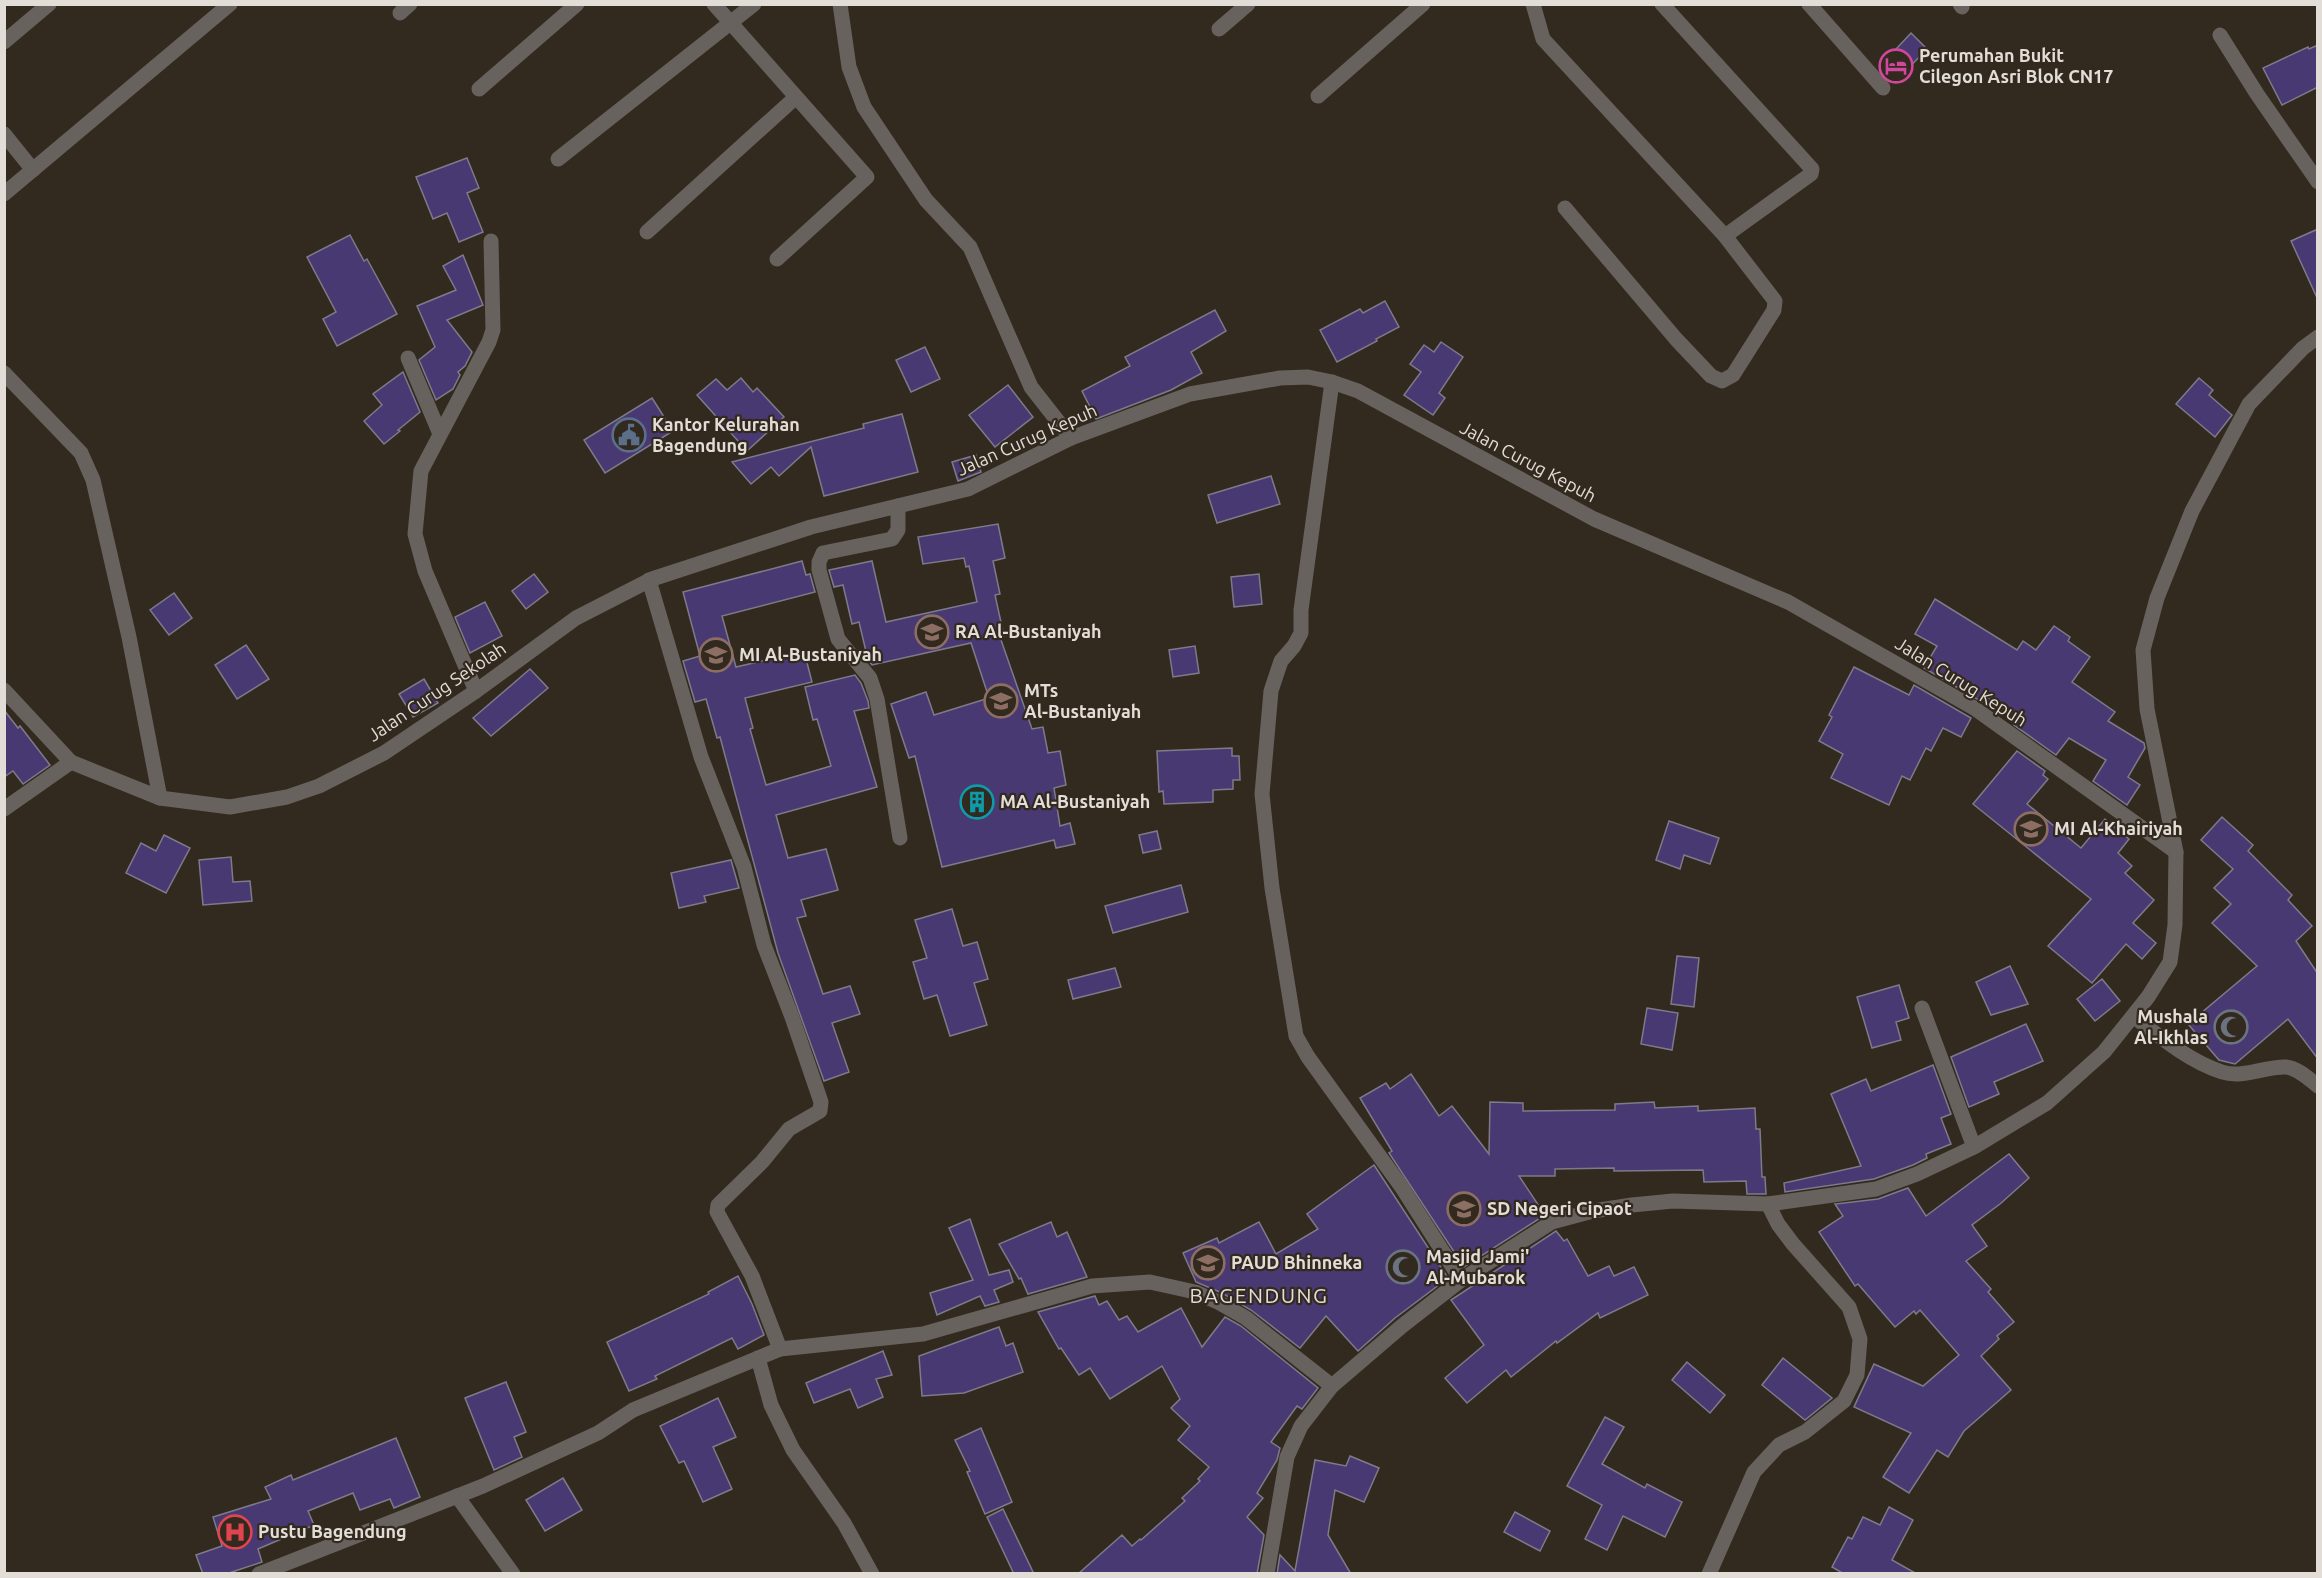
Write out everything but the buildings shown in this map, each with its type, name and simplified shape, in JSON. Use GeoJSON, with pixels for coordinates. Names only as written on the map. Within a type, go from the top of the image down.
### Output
{"type":"FeatureCollection","features":[{"type":"Feature","properties":{"kind":"street"},"geometry":{"type":"LineString","coordinates":[[4,42],[49,4]]}},
{"type":"Feature","properties":{"kind":"street"},"geometry":{"type":"LineString","coordinates":[[4,194],[230,4]]}},
{"type":"Feature","properties":{"kind":"street"},"geometry":{"type":"LineString","coordinates":[[479,89],[577,4]]}},
{"type":"Feature","properties":{"kind":"street"},"geometry":{"type":"LineString","coordinates":[[714,4],[867,177],[777,259]]}},
{"type":"Feature","properties":{"kind":"street"},"geometry":{"type":"LineString","coordinates":[[558,159],[754,4]]}},
{"type":"Feature","properties":{"kind":"street"},"geometry":{"type":"LineString","coordinates":[[840,4],[849,67],[864,107],[926,200],[970,247],[1031,387],[1071,438]]}},
{"type":"Feature","properties":{"kind":"street"},"geometry":{"type":"LineString","coordinates":[[1219,29],[1248,4]]}},
{"type":"Feature","properties":{"kind":"street"},"geometry":{"type":"LineString","coordinates":[[1318,96],[1423,4]]}},
{"type":"Feature","properties":{"kind":"street"},"geometry":{"type":"LineString","coordinates":[[1533,4],[1543,39],[1725,236],[1775,301],[1774,310],[1733,375],[1722,381],[1711,376],[1676,339],[1565,208]]}},
{"type":"Feature","properties":{"kind":"street"},"geometry":{"type":"LineString","coordinates":[[1662,4],[1812,169],[1811,174],[1725,236]]}},
{"type":"Feature","properties":{"kind":"street"},"geometry":{"type":"LineString","coordinates":[[1809,4],[1884,88]]}},
{"type":"Feature","properties":{"kind":"street"},"geometry":{"type":"LineString","coordinates":[[2220,35],[2263,103],[2318,182]]}},
{"type":"Feature","properties":{"kind":"street"},"geometry":{"type":"LineString","coordinates":[[647,232],[796,97]]}},
{"type":"Feature","properties":{"kind":"street"},"geometry":{"type":"LineString","coordinates":[[4,134],[33,170]]}},
{"type":"Feature","properties":{"kind":"street"},"geometry":{"type":"LineString","coordinates":[[476,691],[425,571],[415,534],[421,471],[494,330],[491,241]]}},
{"type":"Feature","properties":{"kind":"street"},"geometry":{"type":"LineString","coordinates":[[1268,1574],[1287,1457],[1301,1426],[1332,1386],[1402,1326],[1461,1280],[1552,1222],[1593,1211],[1673,1201],[1768,1204],[1876,1189],[1917,1174],[1974,1147],[2047,1102],[2104,1052],[2133,1016],[2169,962],[2175,925],[2176,852],[2147,709],[2144,650],[2157,598],[2192,511],[2249,404],[2303,348],[2318,337]]}},
{"type":"Feature","properties":{"kind":"street"},"geometry":{"type":"LineString","coordinates":[[408,358],[440,434]]}},
{"type":"Feature","properties":{"kind":"street"},"geometry":{"type":"LineString","coordinates":[[4,373],[81,453],[93,480],[129,636],[160,798]]}},
{"type":"Feature","properties":{"kind":"street","name":"Jalan Curug Kepuh"},"geometry":{"type":"LineString","coordinates":[[811,527],[968,489],[1071,438],[1190,394],[1280,378],[1308,377],[1332,382],[1358,391],[1594,519],[1788,602],[1974,708],[2176,852]]}},
{"type":"Feature","properties":{"kind":"street"},"geometry":{"type":"LineString","coordinates":[[1332,382],[1301,610],[1301,633],[1294,646],[1281,661],[1271,691],[1262,794],[1272,888],[1296,1036],[1308,1057],[1401,1186],[1461,1280]]}},
{"type":"Feature","properties":{"kind":"street"},"geometry":{"type":"LineString","coordinates":[[898,506],[898,530],[892,539],[823,553],[819,562],[819,570],[838,639],[870,678],[877,699],[900,838]]}},
{"type":"Feature","properties":{"kind":"street","name":"Jalan Curug Sekolah"},"geometry":{"type":"LineString","coordinates":[[71,762],[160,798],[230,807],[287,797],[319,786],[384,753],[476,691],[576,618],[649,580],[811,527]]}},
{"type":"Feature","properties":{"kind":"street"},"geometry":{"type":"LineString","coordinates":[[649,580],[701,757],[744,867],[764,945],[821,1102],[820,1111],[789,1129],[762,1162],[718,1205],[717,1212],[752,1276],[780,1349]]}},
{"type":"Feature","properties":{"kind":"street"},"geometry":{"type":"LineString","coordinates":[[4,690],[71,762],[4,809]]}},
{"type":"Feature","properties":{"kind":"street"},"geometry":{"type":"LineString","coordinates":[[1922,1008],[1974,1147]]}},
{"type":"Feature","properties":{"kind":"street"},"geometry":{"type":"LineString","coordinates":[[2133,1016],[2174,1047],[2224,1073],[2254,1073],[2287,1067],[2301,1073],[2318,1086]]}},
{"type":"Feature","properties":{"kind":"street"},"geometry":{"type":"LineString","coordinates":[[1709,1574],[1754,1472],[1779,1445],[1805,1432],[1844,1401],[1857,1375],[1860,1339],[1850,1307],[1792,1244],[1768,1204]]}},
{"type":"Feature","properties":{"kind":"street"},"geometry":{"type":"LineString","coordinates":[[259,1574],[457,1496],[598,1433],[633,1410],[780,1349],[923,1334],[1092,1286],[1149,1282],[1195,1292],[1246,1318],[1332,1386]]}},
{"type":"Feature","properties":{"kind":"street"},"geometry":{"type":"LineString","coordinates":[[758,1358],[771,1405],[793,1450],[844,1523],[872,1574]]}},
{"type":"Feature","properties":{"kind":"street"},"geometry":{"type":"LineString","coordinates":[[457,1496],[513,1574]]}},
{"type":"Feature","properties":{"kind":"place","name":"Perumahan Bukit Cilegon Asri Blok CN17"},"geometry":{"type":"Point","coordinates":[1896,66]}},
{"type":"Feature","properties":{"kind":"place","name":"Kantor Kelurahan Bagendung"},"geometry":{"type":"Point","coordinates":[629,435]}},
{"type":"Feature","properties":{"kind":"place","name":"RA Al-Bustaniyah"},"geometry":{"type":"Point","coordinates":[932,632]}},
{"type":"Feature","properties":{"kind":"place","name":"MI Al-Bustaniyah"},"geometry":{"type":"Point","coordinates":[716,655]}},
{"type":"Feature","properties":{"kind":"place","name":"MTs Al-Bustaniyah"},"geometry":{"type":"Point","coordinates":[1001,701]}},
{"type":"Feature","properties":{"kind":"place","name":"MA Al-Bustaniyah"},"geometry":{"type":"Point","coordinates":[977,802]}},
{"type":"Feature","properties":{"kind":"place","name":"MI Al-Khairiyah"},"geometry":{"type":"Point","coordinates":[2031,829]}},
{"type":"Feature","properties":{"kind":"place","name":"Mushala Al-Ikhlas"},"geometry":{"type":"Point","coordinates":[2231,1027]}},
{"type":"Feature","properties":{"kind":"place","name":"SD Negeri Cipaot"},"geometry":{"type":"Point","coordinates":[1464,1209]}},
{"type":"Feature","properties":{"kind":"place","name":"PAUD Bhinneka"},"geometry":{"type":"Point","coordinates":[1208,1263]}},
{"type":"Feature","properties":{"kind":"place","name":"Masjid Jami' Al-Mubarok"},"geometry":{"type":"Point","coordinates":[1403,1267]}},
{"type":"Feature","properties":{"kind":"place","name":"Pustu Bagendung"},"geometry":{"type":"Point","coordinates":[235,1532]}},
{"type":"Feature","properties":{"kind":"district","name":"BAGENDUNG"},"geometry":{"type":"Point","coordinates":[1259,1296]}}]}
